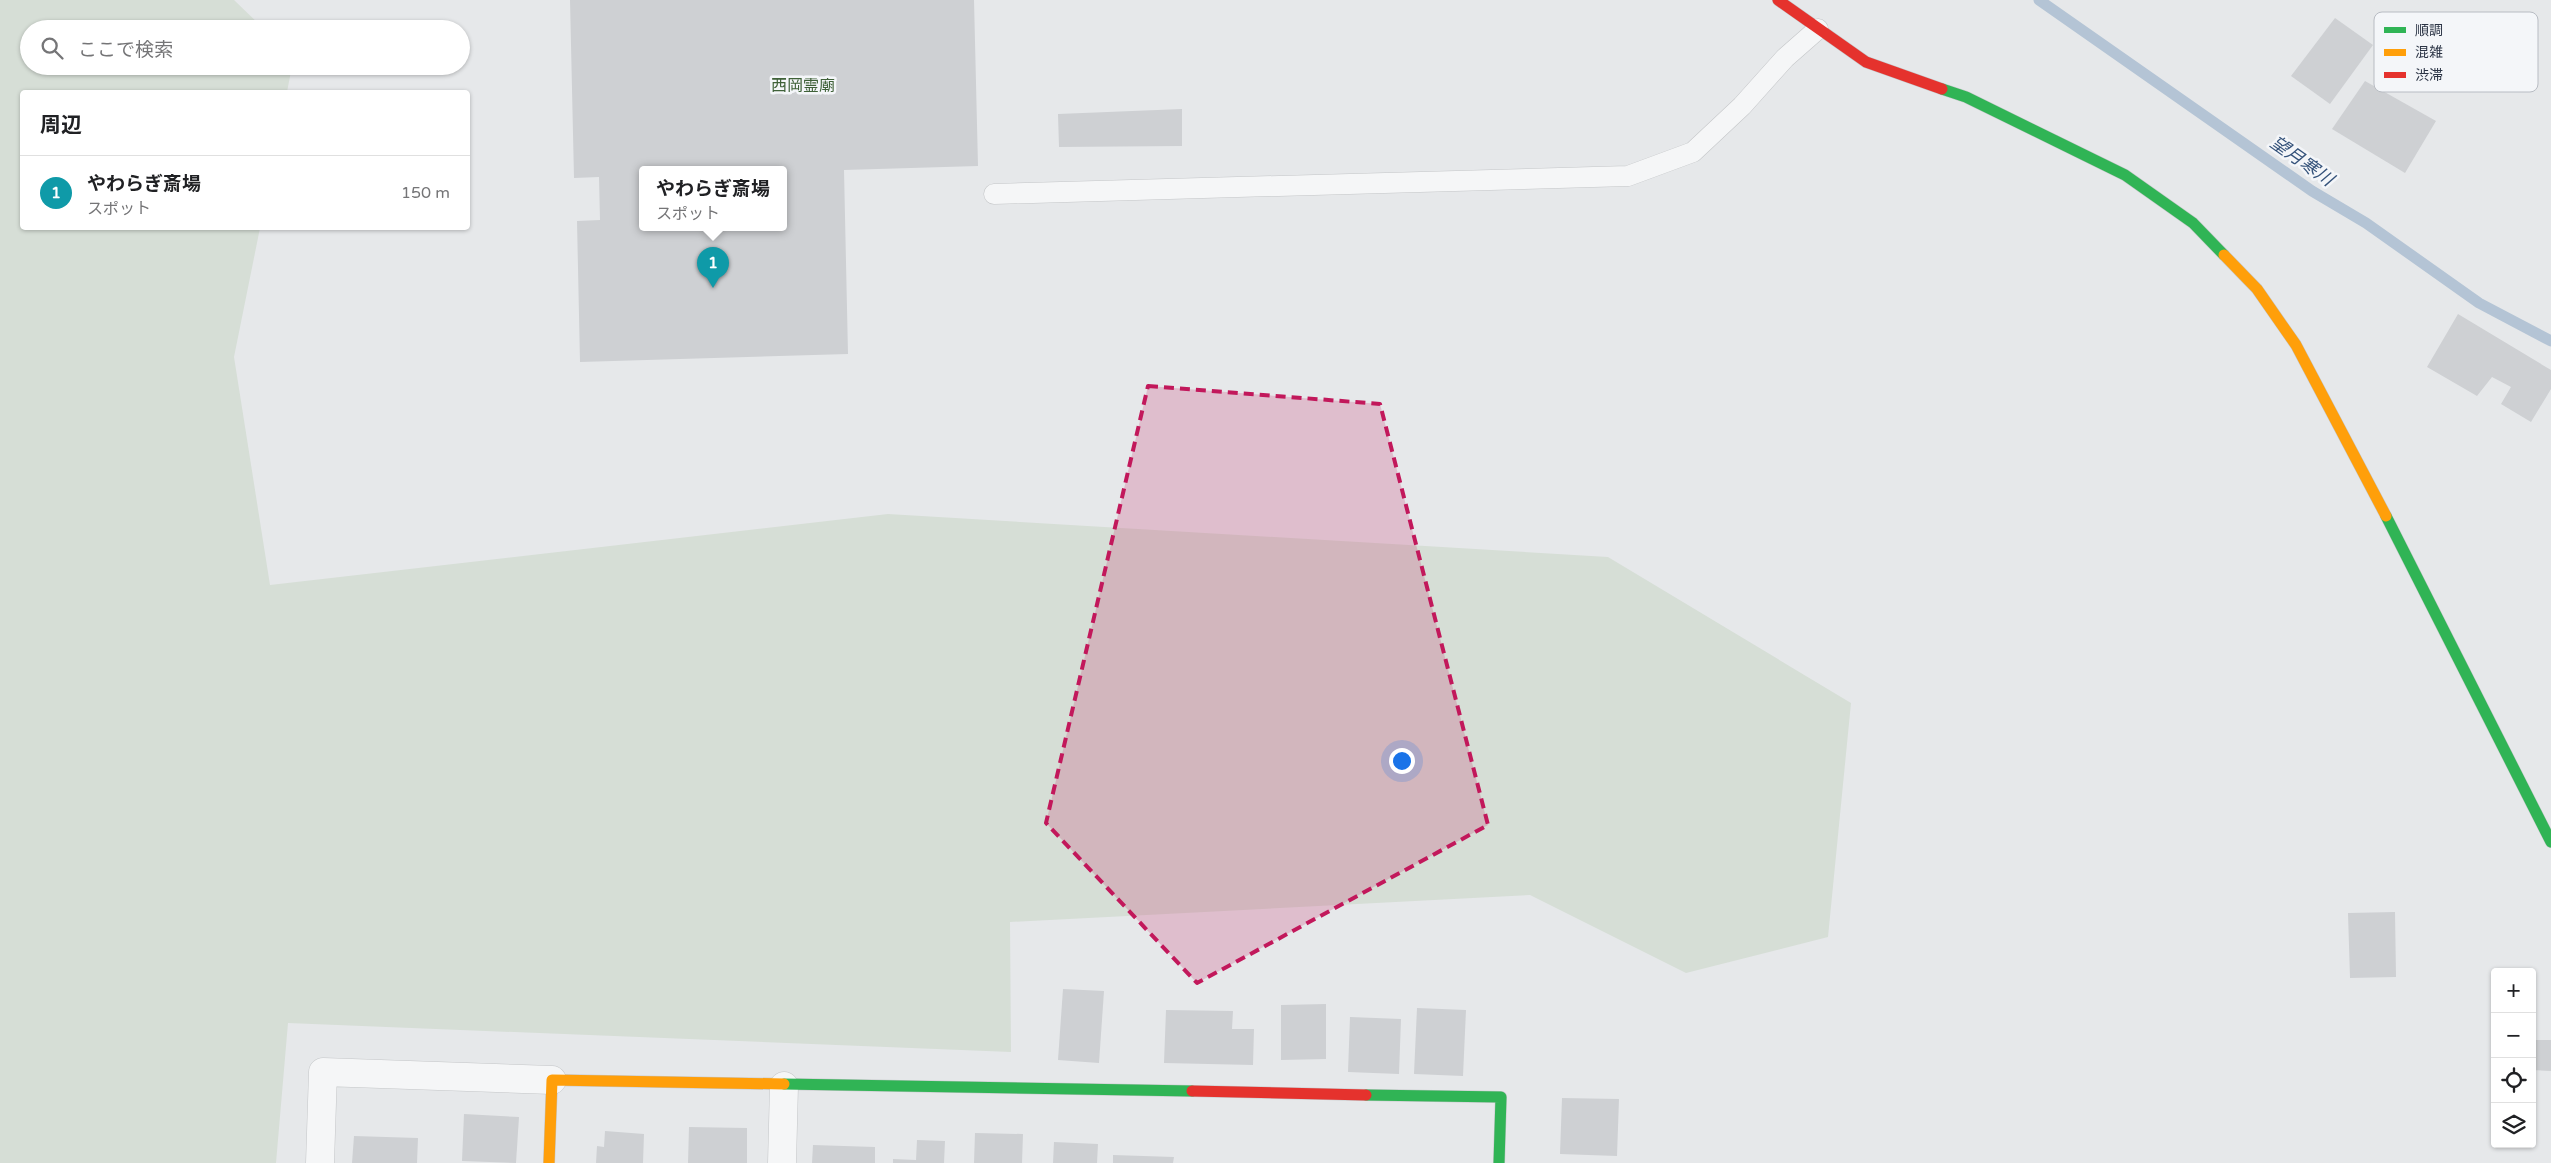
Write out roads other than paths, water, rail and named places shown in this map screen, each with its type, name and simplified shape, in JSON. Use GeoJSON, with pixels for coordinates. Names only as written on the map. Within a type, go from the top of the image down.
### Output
{"type":"FeatureCollection","features":[{"type":"Feature","properties":{"kind":"street"},"geometry":{"type":"LineString","coordinates":[[1778,0],[1866,62],[1966,97],[2125,175],[2193,223],[2257,288],[2296,345],[2353,450],[2551,842]]}},
{"type":"Feature","properties":{"kind":"street"},"geometry":{"type":"LineString","coordinates":[[320,1163],[323,1072],[784,1086],[1501,1097],[1499,1163]]}},
{"type":"Feature","properties":{"kind":"street"},"geometry":{"type":"LineString","coordinates":[[549,1163],[552,1080]]}},
{"type":"Feature","properties":{"kind":"street"},"geometry":{"type":"LineString","coordinates":[[782,1163],[784,1086]]}},
{"type":"Feature","properties":{"kind":"lane"},"geometry":{"type":"LineString","coordinates":[[994,194],[1628,176],[1693,152],[1742,106],[1785,58],[1818,29]]}},
{"type":"Feature","properties":{"kind":"waterway","name":"望月寒川"},"geometry":{"type":"LineString","coordinates":[[2039,0],[2312,191],[2366,223],[2479,303],[2551,341]]}},
{"type":"Feature","properties":{"kind":"place","name":"やわらぎ斎場"},"geometry":{"type":"Point","coordinates":[713,288]}},
{"type":"Feature","properties":{"kind":"park label","name":"西岡霊廟"},"geometry":{"type":"Point","coordinates":[803,86]}}]}
